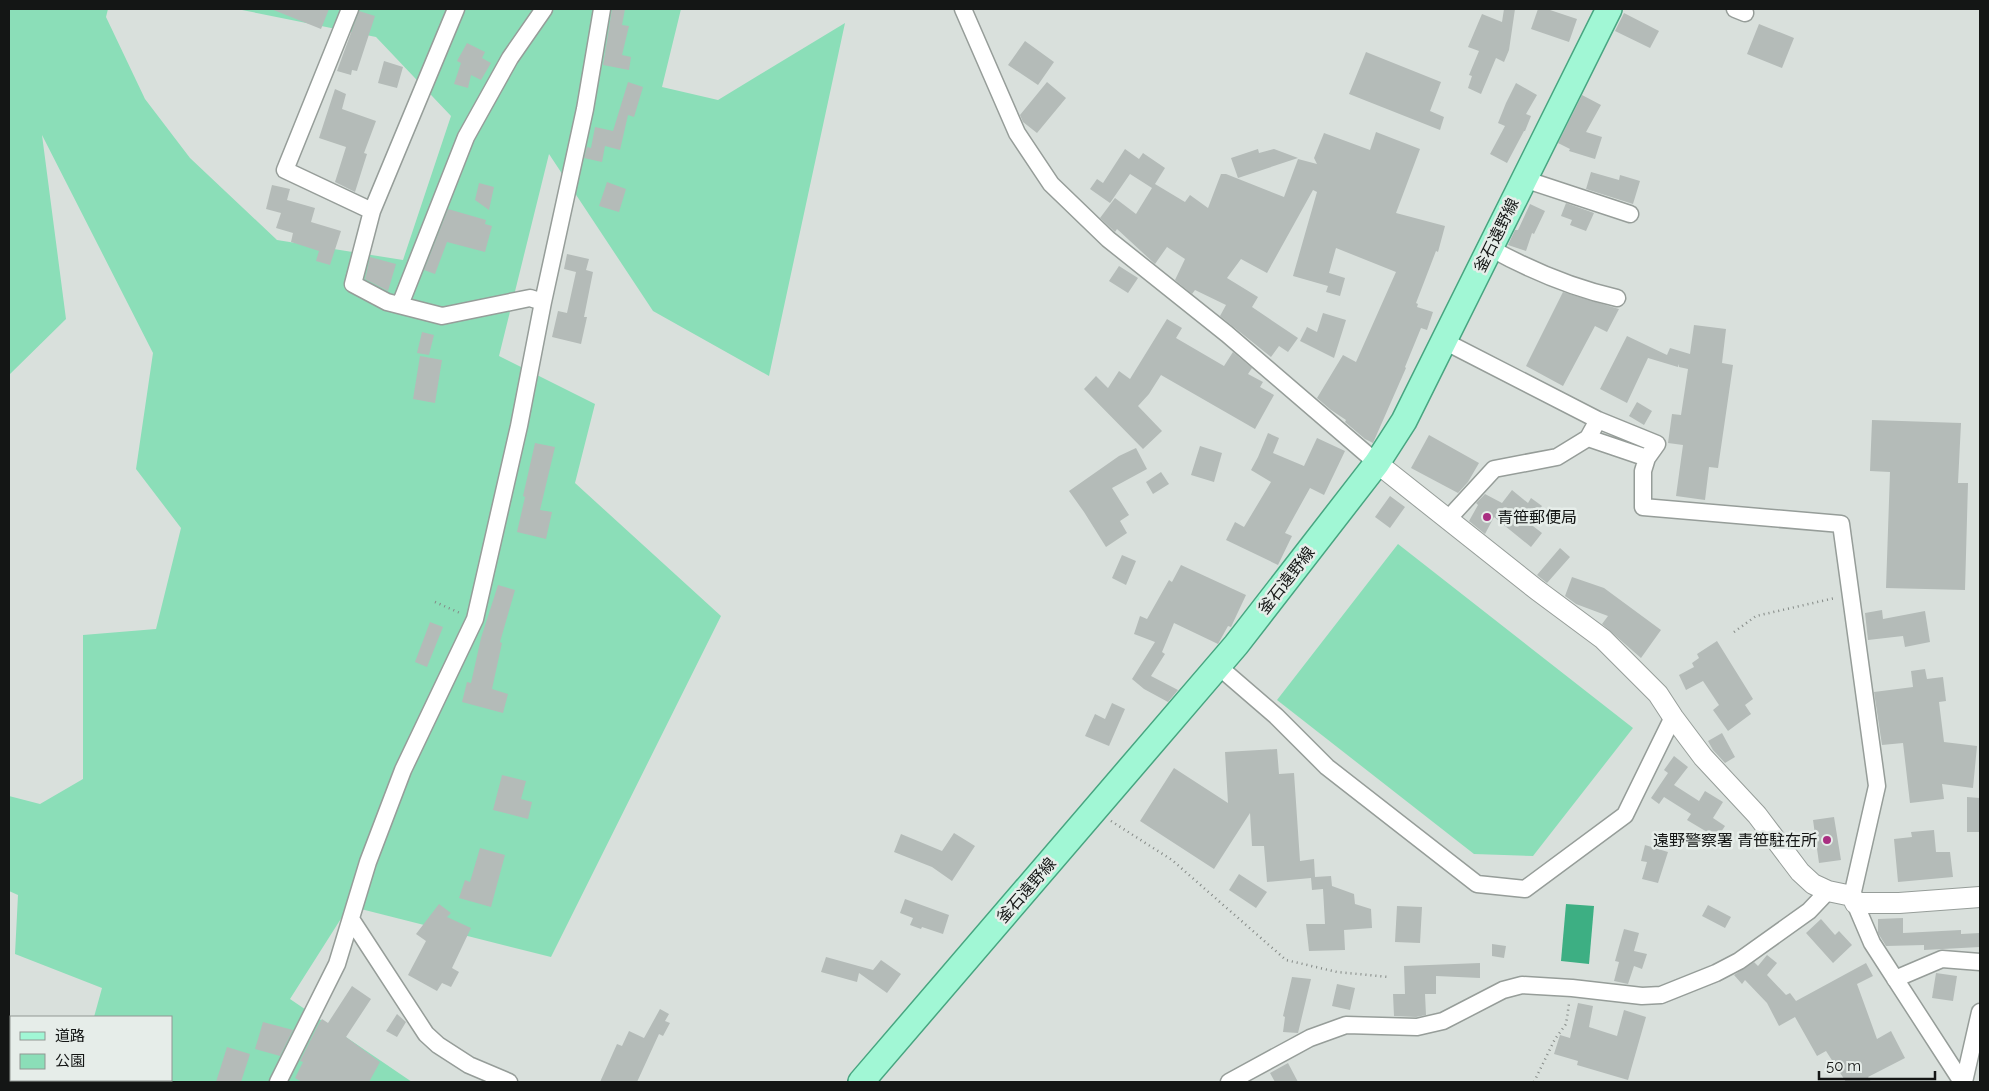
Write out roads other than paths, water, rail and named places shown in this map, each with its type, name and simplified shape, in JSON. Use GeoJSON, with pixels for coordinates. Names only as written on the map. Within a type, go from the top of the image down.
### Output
{"type":"FeatureCollection","features":[{"type":"Feature","properties":{"kind":"main road","name":"釜石遠野線"},"geometry":{"type":"LineString","coordinates":[[861,1082],[1218,666],[1377,463],[1404,421],[1609,9]]}},
{"type":"Feature","properties":{"kind":"street"},"geometry":{"type":"LineString","coordinates":[[350,9],[285,170],[372,211]]}},
{"type":"Feature","properties":{"kind":"street"},"geometry":{"type":"LineString","coordinates":[[456,9],[372,211],[353,284],[387,302],[442,316],[530,298],[543,302]]}},
{"type":"Feature","properties":{"kind":"street"},"geometry":{"type":"LineString","coordinates":[[400,305],[466,137],[510,58],[544,9]]}},
{"type":"Feature","properties":{"kind":"street"},"geometry":{"type":"LineString","coordinates":[[278,1082],[337,964],[368,862],[403,770],[475,620],[519,426],[543,302],[585,109],[602,9]]}},
{"type":"Feature","properties":{"kind":"street"},"geometry":{"type":"LineString","coordinates":[[963,9],[1017,133],[1051,184],[1108,239],[1227,334],[1377,463],[1537,590],[1603,639],[1658,694],[1672,718],[1703,757],[1757,815],[1800,872],[1813,884],[1853,900],[1899,903],[1980,897]]}},
{"type":"Feature","properties":{"kind":"street"},"geometry":{"type":"LineString","coordinates":[[1524,178],[1630,214]]}},
{"type":"Feature","properties":{"kind":"street"},"geometry":{"type":"LineString","coordinates":[[1490,248],[1528,269],[1595,293],[1617,298]]}},
{"type":"Feature","properties":{"kind":"street"},"geometry":{"type":"LineString","coordinates":[[1444,340],[1598,420],[1657,444],[1647,458],[1643,471],[1643,507],[1840,524],[1877,786],[1853,900],[1872,943],[1963,1082]]}},
{"type":"Feature","properties":{"kind":"street"},"geometry":{"type":"LineString","coordinates":[[1448,519],[1494,469],[1557,457],[1588,438],[1598,420]]}},
{"type":"Feature","properties":{"kind":"street"},"geometry":{"type":"LineString","coordinates":[[1588,438],[1647,458]]}},
{"type":"Feature","properties":{"kind":"street"},"geometry":{"type":"LineString","coordinates":[[1218,666],[1276,716],[1327,767],[1477,884],[1525,889],[1625,815],[1672,718]]}},
{"type":"Feature","properties":{"kind":"street"},"geometry":{"type":"LineString","coordinates":[[1229,1082],[1310,1038],[1346,1025],[1417,1027],[1443,1021],[1503,990],[1522,984],[1642,996],[1662,995],[1716,973],[1739,961],[1809,911],[1828,891]]}},
{"type":"Feature","properties":{"kind":"street"},"geometry":{"type":"LineString","coordinates":[[351,919],[426,1034],[438,1045],[469,1064],[509,1082]]}},
{"type":"Feature","properties":{"kind":"street"},"geometry":{"type":"LineString","coordinates":[[1896,979],[1942,959],[1980,962]]}},
{"type":"Feature","properties":{"kind":"street"},"geometry":{"type":"LineString","coordinates":[[1963,1082],[1980,1012]]}},
{"type":"Feature","properties":{"kind":"place","name":"青笹郵便局"},"geometry":{"type":"Point","coordinates":[1487,517]}},
{"type":"Feature","properties":{"kind":"place","name":"遠野警察署 青笹駐在所"},"geometry":{"type":"Point","coordinates":[1827,840]}}]}
